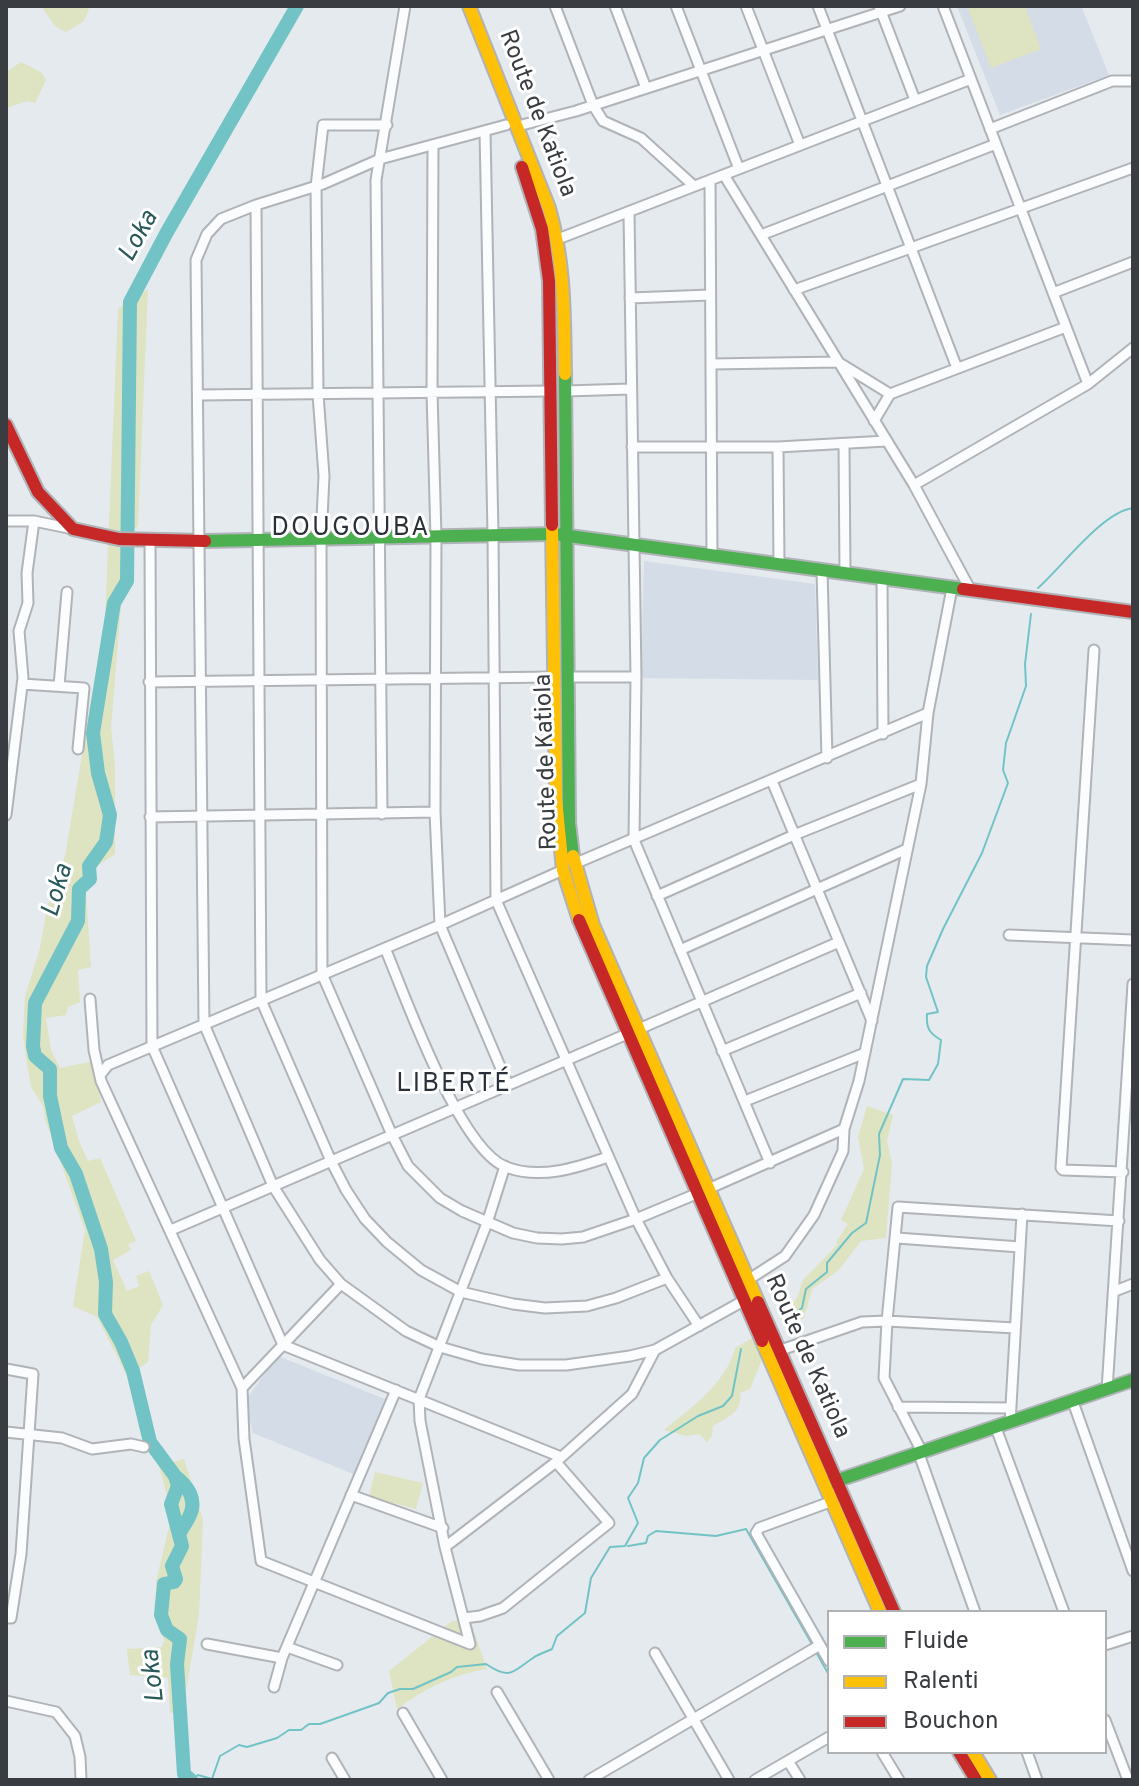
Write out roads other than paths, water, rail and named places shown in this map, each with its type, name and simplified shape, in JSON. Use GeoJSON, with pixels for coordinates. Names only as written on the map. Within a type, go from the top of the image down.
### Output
{"type":"FeatureCollection","features":[{"type":"Feature","properties":{"kind":"main road","name":"Route de Katiola"},"geometry":{"type":"LineString","coordinates":[[458,6],[549,208],[564,279],[566,391],[560,535],[561,677],[569,867],[633,1032],[748,1298],[830,1502],[879,1610]]}},
{"type":"Feature","properties":{"kind":"main road","name":"Route de Katiola"},"geometry":{"type":"LineString","coordinates":[[469,6],[512,126],[542,229],[549,281],[551,391],[560,535]]}},
{"type":"Feature","properties":{"kind":"main road"},"geometry":{"type":"LineString","coordinates":[[6,425],[38,492],[73,529],[119,539],[257,541],[381,536],[560,535],[1133,612]]}},
{"type":"Feature","properties":{"kind":"main road","name":"Route de Katiola"},"geometry":{"type":"LineString","coordinates":[[702,1192],[748,1280],[748,1298],[778,1351],[893,1610]]}},
{"type":"Feature","properties":{"kind":"main road"},"geometry":{"type":"LineString","coordinates":[[823,1485],[1133,1380]]}},
{"type":"Feature","properties":{"kind":"main road"},"geometry":{"type":"LineString","coordinates":[[960,1754],[976,1780]]}},
{"type":"Feature","properties":{"kind":"main road"},"geometry":{"type":"LineString","coordinates":[[974,1754],[990,1780]]}},
{"type":"Feature","properties":{"kind":"street"},"geometry":{"type":"LineString","coordinates":[[382,814],[376,180],[405,6]]}},
{"type":"Feature","properties":{"kind":"street"},"geometry":{"type":"LineString","coordinates":[[555,6],[593,105],[603,121],[641,138],[694,186]]}},
{"type":"Feature","properties":{"kind":"street"},"geometry":{"type":"LineString","coordinates":[[615,6],[646,88]]}},
{"type":"Feature","properties":{"kind":"street"},"geometry":{"type":"LineString","coordinates":[[676,6],[739,169]]}},
{"type":"Feature","properties":{"kind":"street"},"geometry":{"type":"LineString","coordinates":[[746,6],[800,145]]}},
{"type":"Feature","properties":{"kind":"street"},"geometry":{"type":"LineString","coordinates":[[818,6],[957,368]]}},
{"type":"Feature","properties":{"kind":"street"},"geometry":{"type":"LineString","coordinates":[[748,1298],[655,1350],[621,1358],[566,1365],[519,1365],[482,1359],[440,1347],[406,1331],[341,1284],[320,1260],[273,1186],[204,1024],[196,260],[214,223],[256,205],[316,187],[380,159],[593,105],[880,9],[900,6]]}},
{"type":"Feature","properties":{"kind":"street"},"geometry":{"type":"LineString","coordinates":[[943,6],[1088,384]]}},
{"type":"Feature","properties":{"kind":"street"},"geometry":{"type":"LineString","coordinates":[[880,9],[915,100]]}},
{"type":"Feature","properties":{"kind":"street"},"geometry":{"type":"LineString","coordinates":[[558,239],[971,79]]}},
{"type":"Feature","properties":{"kind":"street"},"geometry":{"type":"LineString","coordinates":[[990,129],[1112,81],[1133,81]]}},
{"type":"Feature","properties":{"kind":"street"},"geometry":{"type":"LineString","coordinates":[[387,125],[323,125],[316,187],[318,394],[324,470],[320,680],[322,974],[392,1135],[408,1166],[440,1198],[513,1233],[562,1239],[583,1237],[636,1219],[844,1129]]}},
{"type":"Feature","properties":{"kind":"street"},"geometry":{"type":"LineString","coordinates":[[485,131],[496,900],[636,1219],[667,1278],[699,1326]]}},
{"type":"Feature","properties":{"kind":"street"},"geometry":{"type":"LineString","coordinates":[[761,235],[996,144]]}},
{"type":"Feature","properties":{"kind":"street"},"geometry":{"type":"LineString","coordinates":[[433,145],[435,812],[440,925],[508,1085]]}},
{"type":"Feature","properties":{"kind":"street"},"geometry":{"type":"LineString","coordinates":[[794,290],[1133,168]]}},
{"type":"Feature","properties":{"kind":"street"},"geometry":{"type":"LineString","coordinates":[[724,175],[914,485],[971,591]]}},
{"type":"Feature","properties":{"kind":"street"},"geometry":{"type":"LineString","coordinates":[[710,180],[712,556]]}},
{"type":"Feature","properties":{"kind":"street"},"geometry":{"type":"LineString","coordinates":[[256,205],[261,1000],[331,1161],[365,1219],[421,1270],[461,1292],[513,1304],[566,1308],[616,1298],[667,1278]]}},
{"type":"Feature","properties":{"kind":"street"},"geometry":{"type":"LineString","coordinates":[[629,212],[636,677],[634,840],[770,1163]]}},
{"type":"Feature","properties":{"kind":"street"},"geometry":{"type":"LineString","coordinates":[[1053,293],[1133,262]]}},
{"type":"Feature","properties":{"kind":"street"},"geometry":{"type":"LineString","coordinates":[[630,298],[710,295]]}},
{"type":"Feature","properties":{"kind":"street"},"geometry":{"type":"LineString","coordinates":[[874,421],[890,394],[1066,327]]}},
{"type":"Feature","properties":{"kind":"street"},"geometry":{"type":"LineString","coordinates":[[914,485],[1088,384],[1133,348]]}},
{"type":"Feature","properties":{"kind":"street"},"geometry":{"type":"LineString","coordinates":[[711,364],[838,362],[890,394]]}},
{"type":"Feature","properties":{"kind":"street"},"geometry":{"type":"LineString","coordinates":[[566,391],[630,389]]}},
{"type":"Feature","properties":{"kind":"street"},"geometry":{"type":"LineString","coordinates":[[199,395],[551,391]]}},
{"type":"Feature","properties":{"kind":"street"},"geometry":{"type":"LineString","coordinates":[[632,447],[778,447],[886,441]]}},
{"type":"Feature","properties":{"kind":"street"},"geometry":{"type":"LineString","coordinates":[[844,445],[845,574]]}},
{"type":"Feature","properties":{"kind":"street"},"geometry":{"type":"LineString","coordinates":[[778,447],[779,565]]}},
{"type":"Feature","properties":{"kind":"street"},"geometry":{"type":"LineString","coordinates":[[7,522],[34,521],[73,529]]}},
{"type":"Feature","properties":{"kind":"street"},"geometry":{"type":"LineString","coordinates":[[6,815],[22,684],[19,631],[28,603],[27,573],[34,521]]}},
{"type":"Feature","properties":{"kind":"street"},"geometry":{"type":"LineString","coordinates":[[150,540],[152,1046],[283,1345],[558,1459],[609,1523],[503,1608],[464,1618]]}},
{"type":"Feature","properties":{"kind":"street"},"geometry":{"type":"LineString","coordinates":[[822,571],[827,758]]}},
{"type":"Feature","properties":{"kind":"street"},"geometry":{"type":"LineString","coordinates":[[882,579],[883,734]]}},
{"type":"Feature","properties":{"kind":"street"},"geometry":{"type":"LineString","coordinates":[[748,1280],[785,1256],[814,1215],[843,1151],[844,1129],[865,1053],[921,784],[928,713],[952,588]]}},
{"type":"Feature","properties":{"kind":"street"},"geometry":{"type":"LineString","coordinates":[[59,686],[67,592]]}},
{"type":"Feature","properties":{"kind":"street"},"geometry":{"type":"LineString","coordinates":[[1094,650],[1061,1168],[1123,1172]]}},
{"type":"Feature","properties":{"kind":"street"},"geometry":{"type":"LineString","coordinates":[[149,682],[636,677]]}},
{"type":"Feature","properties":{"kind":"street"},"geometry":{"type":"LineString","coordinates":[[22,684],[84,688],[78,749]]}},
{"type":"Feature","properties":{"kind":"street"},"geometry":{"type":"LineString","coordinates":[[101,1074],[108,1065],[928,713]]}},
{"type":"Feature","properties":{"kind":"street"},"geometry":{"type":"LineString","coordinates":[[772,781],[872,1021]]}},
{"type":"Feature","properties":{"kind":"street"},"geometry":{"type":"LineString","coordinates":[[657,896],[794,835],[921,784]]}},
{"type":"Feature","properties":{"kind":"street"},"geometry":{"type":"LineString","coordinates":[[150,817],[435,812]]}},
{"type":"Feature","properties":{"kind":"street"},"geometry":{"type":"LineString","coordinates":[[680,950],[907,849]]}},
{"type":"Feature","properties":{"kind":"street"},"geometry":{"type":"LineString","coordinates":[[1009,935],[1133,940]]}},
{"type":"Feature","properties":{"kind":"street"},"geometry":{"type":"LineString","coordinates":[[171,1230],[839,942]]}},
{"type":"Feature","properties":{"kind":"street"},"geometry":{"type":"LineString","coordinates":[[385,948],[454,1109],[481,1147],[505,1166],[538,1172],[556,1171],[608,1157]]}},
{"type":"Feature","properties":{"kind":"street"},"geometry":{"type":"LineString","coordinates":[[1107,1390],[1130,1104],[1133,984]]}},
{"type":"Feature","properties":{"kind":"street"},"geometry":{"type":"LineString","coordinates":[[722,1051],[861,993]]}},
{"type":"Feature","properties":{"kind":"street"},"geometry":{"type":"LineString","coordinates":[[90,999],[94,1050],[108,1096],[242,1388],[244,1439],[261,1561],[470,1644],[445,1547],[420,1421],[419,1399],[487,1223],[505,1166]]}},
{"type":"Feature","properties":{"kind":"street"},"geometry":{"type":"LineString","coordinates":[[745,1101],[865,1053]]}},
{"type":"Feature","properties":{"kind":"street"},"geometry":{"type":"LineString","coordinates":[[1121,1197],[1133,1192]]}},
{"type":"Feature","properties":{"kind":"street"},"geometry":{"type":"LineString","coordinates":[[974,1610],[920,1453],[884,1378],[900,1205],[1119,1221]]}},
{"type":"Feature","properties":{"kind":"street"},"geometry":{"type":"LineString","coordinates":[[1010,1423],[1022,1214]]}},
{"type":"Feature","properties":{"kind":"street"},"geometry":{"type":"LineString","coordinates":[[897,1238],[1020,1247]]}},
{"type":"Feature","properties":{"kind":"street"},"geometry":{"type":"LineString","coordinates":[[242,1388],[341,1284]]}},
{"type":"Feature","properties":{"kind":"street"},"geometry":{"type":"LineString","coordinates":[[1115,1291],[1133,1284]]}},
{"type":"Feature","properties":{"kind":"street"},"geometry":{"type":"LineString","coordinates":[[778,1351],[850,1325],[887,1321],[1015,1328]]}},
{"type":"Feature","properties":{"kind":"street"},"geometry":{"type":"LineString","coordinates":[[445,1547],[558,1459],[632,1394],[655,1350]]}},
{"type":"Feature","properties":{"kind":"street"},"geometry":{"type":"LineString","coordinates":[[6,1369],[33,1374],[21,1554],[11,1618],[6,1618]]}},
{"type":"Feature","properties":{"kind":"street"},"geometry":{"type":"LineString","coordinates":[[274,1687],[282,1658],[396,1390]]}},
{"type":"Feature","properties":{"kind":"street"},"geometry":{"type":"LineString","coordinates":[[1073,1402],[1133,1571]]}},
{"type":"Feature","properties":{"kind":"street"},"geometry":{"type":"LineString","coordinates":[[898,1407],[1010,1408]]}},
{"type":"Feature","properties":{"kind":"street"},"geometry":{"type":"LineString","coordinates":[[996,1428],[1063,1610]]}},
{"type":"Feature","properties":{"kind":"street"},"geometry":{"type":"LineString","coordinates":[[6,1432],[62,1438],[92,1449],[131,1444],[144,1447]]}},
{"type":"Feature","properties":{"kind":"street"},"geometry":{"type":"LineString","coordinates":[[351,1495],[443,1528]]}},
{"type":"Feature","properties":{"kind":"street"},"geometry":{"type":"LineString","coordinates":[[827,1657],[756,1533],[759,1528],[830,1502]]}},
{"type":"Feature","properties":{"kind":"street"},"geometry":{"type":"LineString","coordinates":[[1107,1644],[1133,1636]]}},
{"type":"Feature","properties":{"kind":"street"},"geometry":{"type":"LineString","coordinates":[[207,1644],[282,1658]]}},
{"type":"Feature","properties":{"kind":"street"},"geometry":{"type":"LineString","coordinates":[[589,1780],[820,1645]]}},
{"type":"Feature","properties":{"kind":"street"},"geometry":{"type":"LineString","coordinates":[[287,1647],[337,1665]]}},
{"type":"Feature","properties":{"kind":"street"},"geometry":{"type":"LineString","coordinates":[[655,1653],[729,1780]]}},
{"type":"Feature","properties":{"kind":"street"},"geometry":{"type":"LineString","coordinates":[[497,1692],[549,1780]]}},
{"type":"Feature","properties":{"kind":"street"},"geometry":{"type":"LineString","coordinates":[[6,1701],[56,1712],[75,1736],[81,1780]]}},
{"type":"Feature","properties":{"kind":"street"},"geometry":{"type":"LineString","coordinates":[[403,1713],[442,1780]]}},
{"type":"Feature","properties":{"kind":"street"},"geometry":{"type":"LineString","coordinates":[[1107,1725],[1128,1780]]}},
{"type":"Feature","properties":{"kind":"street"},"geometry":{"type":"LineString","coordinates":[[755,1780],[827,1738]]}},
{"type":"Feature","properties":{"kind":"street"},"geometry":{"type":"LineString","coordinates":[[883,1754],[899,1780]]}},
{"type":"Feature","properties":{"kind":"street"},"geometry":{"type":"LineString","coordinates":[[1028,1754],[1037,1780]]}},
{"type":"Feature","properties":{"kind":"street"},"geometry":{"type":"LineString","coordinates":[[332,1758],[345,1780]]}},
{"type":"Feature","properties":{"kind":"street"},"geometry":{"type":"LineString","coordinates":[[788,1761],[800,1780]]}},
{"type":"Feature","properties":{"kind":"waterway","name":"Loka"},"geometry":{"type":"LineString","coordinates":[[191,1780],[184,1774],[177,1664],[180,1639],[167,1630],[161,1615],[164,1584],[176,1579],[172,1566],[182,1546],[171,1504],[178,1486],[175,1476],[150,1442],[133,1371],[105,1314],[106,1282],[101,1249],[76,1174],[61,1148],[50,1096],[50,1069],[35,1056],[35,1003],[78,921],[79,889],[90,879],[89,866],[106,842],[110,815],[98,773],[93,733],[114,603],[127,581],[130,302],[297,6]]}},
{"type":"Feature","properties":{"kind":"waterway"},"geometry":{"type":"LineString","coordinates":[[1038,588],[1108,519],[1133,508]]}},
{"type":"Feature","properties":{"kind":"waterway"},"geometry":{"type":"LineString","coordinates":[[793,1315],[802,1308],[806,1289],[827,1272],[827,1263],[852,1233],[866,1223],[880,1155],[879,1134],[903,1079],[929,1080],[938,1064],[941,1040],[929,1030],[927,1023],[927,1014],[938,1012],[926,977],[927,966],[982,853],[1008,783],[1003,770],[1006,743],[1026,686],[1025,664],[1031,614]]}},
{"type":"Feature","properties":{"kind":"waterway"},"geometry":{"type":"LineString","coordinates":[[192,1780],[198,1775],[212,1779],[220,1756],[239,1745],[247,1747],[277,1738],[289,1730],[301,1730],[309,1724],[320,1724],[368,1707],[379,1703],[388,1693],[413,1689],[457,1667],[486,1664],[507,1673],[552,1649],[557,1636],[585,1613],[591,1578],[610,1547],[625,1546],[638,1523],[628,1498],[638,1483],[644,1458],[660,1440],[698,1416],[723,1406],[732,1396],[741,1349]]}},
{"type":"Feature","properties":{"kind":"waterway"},"geometry":{"type":"LineString","coordinates":[[175,1476],[188,1489],[192,1499],[192,1511],[179,1535]]}},
{"type":"Feature","properties":{"kind":"waterway"},"geometry":{"type":"LineString","coordinates":[[628,1546],[646,1543],[648,1536],[656,1531],[716,1536],[746,1529],[813,1646]]}},
{"type":"Feature","properties":{"kind":"waterway"},"geometry":{"type":"LineString","coordinates":[[816,1652],[827,1671]]}},
{"type":"Feature","properties":{"kind":"district","name":"DOUGOUBA"},"geometry":{"type":"Point","coordinates":[351,530]}},
{"type":"Feature","properties":{"kind":"district","name":"LIBERTÉ"},"geometry":{"type":"Point","coordinates":[454,1086]}}]}
